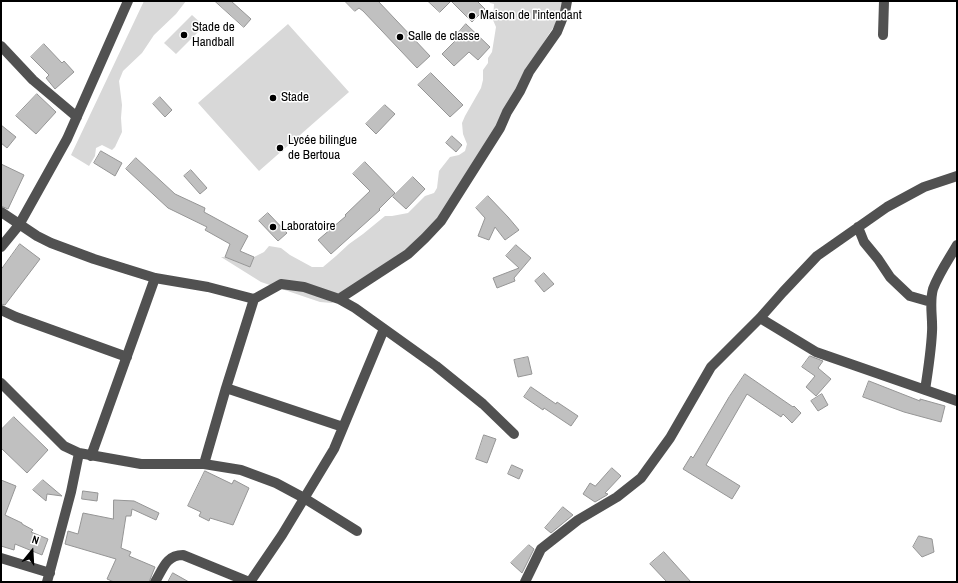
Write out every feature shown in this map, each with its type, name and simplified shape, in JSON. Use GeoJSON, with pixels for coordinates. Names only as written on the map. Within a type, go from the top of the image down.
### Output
{"type":"FeatureCollection","features":[{"type":"Feature","properties":{"kind":"street"},"geometry":{"type":"LineString","coordinates":[[1,247],[19,225],[67,139],[128,1]]}},
{"type":"Feature","properties":{"kind":"street"},"geometry":{"type":"LineString","coordinates":[[339,299],[408,254],[441,221],[500,128],[507,112],[536,61],[557,32],[565,12],[567,1]]}},
{"type":"Feature","properties":{"kind":"street"},"geometry":{"type":"LineString","coordinates":[[883,36],[884,1]]}},
{"type":"Feature","properties":{"kind":"street"},"geometry":{"type":"LineString","coordinates":[[1,46],[33,80],[77,117]]}},
{"type":"Feature","properties":{"kind":"street"},"geometry":{"type":"LineString","coordinates":[[525,582],[541,549],[578,520],[617,497],[641,478],[670,438],[711,367],[760,318],[817,256],[887,207],[924,187],[957,176]]}},
{"type":"Feature","properties":{"kind":"street"},"geometry":{"type":"LineString","coordinates":[[1,212],[37,236],[51,243],[94,259],[155,278],[208,287],[254,300]]}},
{"type":"Feature","properties":{"kind":"street"},"geometry":{"type":"LineString","coordinates":[[858,227],[864,242],[890,277],[910,296],[931,302]]}},
{"type":"Feature","properties":{"kind":"street"},"geometry":{"type":"LineString","coordinates":[[925,390],[930,360],[932,330],[931,302],[933,290],[957,245]]}},
{"type":"Feature","properties":{"kind":"street"},"geometry":{"type":"LineString","coordinates":[[91,456],[155,278]]}},
{"type":"Feature","properties":{"kind":"street"},"geometry":{"type":"LineString","coordinates":[[204,464],[254,300],[281,284],[304,287],[339,299],[355,308],[436,366],[483,404],[514,434]]}},
{"type":"Feature","properties":{"kind":"street"},"geometry":{"type":"LineString","coordinates":[[1,310],[16,317],[127,357]]}},
{"type":"Feature","properties":{"kind":"street"},"geometry":{"type":"LineString","coordinates":[[760,318],[816,352],[957,401]]}},
{"type":"Feature","properties":{"kind":"street"},"geometry":{"type":"LineString","coordinates":[[155,582],[168,560],[175,555],[183,555],[250,582],[282,535],[334,449],[384,329]]}},
{"type":"Feature","properties":{"kind":"street"},"geometry":{"type":"LineString","coordinates":[[1,384],[64,446],[79,453],[141,464],[204,464],[241,470],[276,483],[304,498],[357,531]]}},
{"type":"Feature","properties":{"kind":"street"},"geometry":{"type":"LineString","coordinates":[[226,388],[343,427]]}},
{"type":"Feature","properties":{"kind":"street"},"geometry":{"type":"LineString","coordinates":[[1,558],[48,577],[71,492],[79,453]]}},
{"type":"Feature","properties":{"kind":"shaded area"},"geometry":{"type":"Polygon","coordinates":[[[144,1],[186,1],[176,14],[154,35],[142,53],[123,71],[119,81],[122,105],[122,132],[112,150],[102,145],[96,148],[95,156],[89,166],[71,155],[144,1]]]}},
{"type":"Feature","properties":{"kind":"shaded area"},"geometry":{"type":"Polygon","coordinates":[[[489,1],[564,1],[563,12],[542,45],[515,101],[438,221],[412,250],[349,290],[332,303],[320,302],[261,282],[221,257],[225,257],[250,267],[254,257],[264,252],[269,246],[281,248],[290,255],[312,267],[323,267],[349,244],[385,216],[408,213],[425,196],[434,193],[437,188],[439,171],[450,157],[459,155],[465,151],[467,144],[463,134],[462,123],[481,88],[483,70],[488,63],[488,58],[492,52],[496,27],[493,20],[494,4],[490,3],[489,1]]]}},
{"type":"Feature","properties":{"kind":"shaded area","name":"Stade de Handball"},"geometry":{"type":"Polygon","coordinates":[[[192,15],[204,26],[176,54],[164,43],[192,15]]]}},
{"type":"Feature","properties":{"kind":"shaded area","name":"Stade"},"geometry":{"type":"Polygon","coordinates":[[[288,24],[349,92],[259,171],[198,103],[288,24]]]}},
{"type":"Feature","properties":{"kind":"building"},"geometry":{"type":"Polygon","coordinates":[[[215,1],[231,1],[251,19],[244,27],[215,1]]]}},
{"type":"Feature","properties":{"kind":"building","name":"Salle de classe"},"geometry":{"type":"Polygon","coordinates":[[[345,1],[378,1],[430,56],[417,68],[363,11],[359,8],[355,11],[345,1]]]}},
{"type":"Feature","properties":{"kind":"building"},"geometry":{"type":"Polygon","coordinates":[[[428,1],[451,1],[440,12],[428,1]]]}},
{"type":"Feature","properties":{"kind":"building","name":"Maison de l'intendant"},"geometry":{"type":"Polygon","coordinates":[[[451,1],[477,1],[485,9],[472,22],[451,1]]]}},
{"type":"Feature","properties":{"kind":"building","name":"Salle de classe"},"geometry":{"type":"Polygon","coordinates":[[[466,24],[490,47],[478,60],[469,52],[454,66],[442,54],[456,40],[454,38],[466,24]]]}},
{"type":"Feature","properties":{"kind":"building"},"geometry":{"type":"Polygon","coordinates":[[[44,44],[62,63],[64,61],[74,72],[55,89],[46,78],[49,75],[31,57],[44,44]]]}},
{"type":"Feature","properties":{"kind":"building"},"geometry":{"type":"Polygon","coordinates":[[[431,73],[463,105],[450,117],[418,85],[431,73]]]}},
{"type":"Feature","properties":{"kind":"building"},"geometry":{"type":"Polygon","coordinates":[[[37,94],[56,112],[36,134],[16,116],[37,94]]]}},
{"type":"Feature","properties":{"kind":"building"},"geometry":{"type":"Polygon","coordinates":[[[160,97],[172,110],[165,117],[153,104],[160,97]]]}},
{"type":"Feature","properties":{"kind":"building"},"geometry":{"type":"Polygon","coordinates":[[[385,105],[395,114],[376,134],[366,124],[385,105]]]}},
{"type":"Feature","properties":{"kind":"building"},"geometry":{"type":"Polygon","coordinates":[[[1,125],[16,137],[7,148],[1,143],[1,125]]]}},
{"type":"Feature","properties":{"kind":"building"},"geometry":{"type":"Polygon","coordinates":[[[452,136],[462,145],[456,152],[446,143],[452,136]]]}},
{"type":"Feature","properties":{"kind":"building"},"geometry":{"type":"Polygon","coordinates":[[[101,151],[122,163],[115,176],[94,163],[101,151]]]}},
{"type":"Feature","properties":{"kind":"building"},"geometry":{"type":"Polygon","coordinates":[[[136,158],[175,194],[205,208],[204,212],[248,236],[240,251],[254,257],[250,267],[225,257],[230,244],[205,230],[207,227],[168,208],[126,169],[136,158]]]}},
{"type":"Feature","properties":{"kind":"building"},"geometry":{"type":"Polygon","coordinates":[[[365,162],[395,193],[379,209],[380,210],[331,254],[318,240],[346,216],[345,215],[370,191],[353,174],[365,162]]]}},
{"type":"Feature","properties":{"kind":"building"},"geometry":{"type":"Polygon","coordinates":[[[1,164],[24,175],[8,209],[1,206],[1,164]]]}},
{"type":"Feature","properties":{"kind":"building"},"geometry":{"type":"Polygon","coordinates":[[[191,170],[207,188],[200,194],[184,176],[191,170]]]}},
{"type":"Feature","properties":{"kind":"building"},"geometry":{"type":"Polygon","coordinates":[[[413,177],[425,189],[406,209],[393,197],[413,177]]]}},
{"type":"Feature","properties":{"kind":"building"},"geometry":{"type":"Polygon","coordinates":[[[488,196],[519,230],[505,240],[495,227],[489,240],[478,236],[485,218],[476,208],[488,196]]]}},
{"type":"Feature","properties":{"kind":"building","name":"Laboratoire"},"geometry":{"type":"Polygon","coordinates":[[[268,213],[287,233],[278,241],[259,221],[268,213]]]}},
{"type":"Feature","properties":{"kind":"building"},"geometry":{"type":"Polygon","coordinates":[[[20,244],[40,259],[5,305],[1,304],[1,270],[20,244]]]}},
{"type":"Feature","properties":{"kind":"building"},"geometry":{"type":"Polygon","coordinates":[[[516,245],[531,258],[514,278],[515,281],[497,288],[493,278],[519,268],[506,256],[516,245]]]}},
{"type":"Feature","properties":{"kind":"building"},"geometry":{"type":"Polygon","coordinates":[[[544,273],[554,284],[544,292],[535,281],[544,273]]]}},
{"type":"Feature","properties":{"kind":"building"},"geometry":{"type":"Polygon","coordinates":[[[810,356],[823,361],[818,368],[831,379],[816,396],[806,387],[815,376],[802,367],[810,356]]]}},
{"type":"Feature","properties":{"kind":"building"},"geometry":{"type":"Polygon","coordinates":[[[528,357],[532,374],[518,377],[514,360],[528,357]]]}},
{"type":"Feature","properties":{"kind":"building"},"geometry":{"type":"Polygon","coordinates":[[[745,374],[793,407],[794,406],[801,413],[792,423],[783,414],[781,417],[747,394],[706,465],[740,486],[732,499],[683,469],[691,456],[693,458],[729,397],[745,374]]]}},
{"type":"Feature","properties":{"kind":"building"},"geometry":{"type":"Polygon","coordinates":[[[869,381],[920,401],[920,399],[945,406],[941,422],[904,412],[863,397],[869,381]]]}},
{"type":"Feature","properties":{"kind":"building"},"geometry":{"type":"Polygon","coordinates":[[[531,387],[556,404],[557,402],[578,416],[571,426],[524,397],[531,387]]]}},
{"type":"Feature","properties":{"kind":"building"},"geometry":{"type":"Polygon","coordinates":[[[822,394],[828,405],[818,411],[811,401],[822,394]]]}},
{"type":"Feature","properties":{"kind":"building"},"geometry":{"type":"Polygon","coordinates":[[[14,417],[48,450],[27,473],[1,448],[1,430],[14,417]]]}},
{"type":"Feature","properties":{"kind":"building"},"geometry":{"type":"Polygon","coordinates":[[[484,435],[496,439],[487,463],[476,459],[484,435]]]}},
{"type":"Feature","properties":{"kind":"building"},"geometry":{"type":"Polygon","coordinates":[[[512,465],[523,470],[519,479],[508,474],[512,465]]]}},
{"type":"Feature","properties":{"kind":"building"},"geometry":{"type":"Polygon","coordinates":[[[612,468],[621,476],[605,493],[608,494],[607,495],[595,502],[583,494],[590,483],[595,486],[612,468]]]}},
{"type":"Feature","properties":{"kind":"building"},"geometry":{"type":"Polygon","coordinates":[[[205,471],[232,484],[234,480],[249,488],[233,525],[210,518],[209,521],[199,516],[201,512],[188,506],[205,471]]]}},
{"type":"Feature","properties":{"kind":"building"},"geometry":{"type":"Polygon","coordinates":[[[1,480],[16,486],[5,515],[33,530],[31,532],[48,539],[42,555],[15,544],[14,550],[1,546],[1,480]]]}},
{"type":"Feature","properties":{"kind":"building"},"geometry":{"type":"Polygon","coordinates":[[[43,480],[62,496],[47,494],[46,501],[33,490],[43,480]]]}},
{"type":"Feature","properties":{"kind":"building"},"geometry":{"type":"Polygon","coordinates":[[[83,491],[98,493],[97,501],[82,499],[83,491]]]}},
{"type":"Feature","properties":{"kind":"building"},"geometry":{"type":"Polygon","coordinates":[[[114,500],[134,501],[159,513],[156,520],[132,509],[131,516],[126,516],[121,548],[131,552],[129,556],[155,567],[149,582],[114,582],[107,579],[116,559],[65,544],[68,531],[78,534],[83,513],[113,519],[114,500]]]}},
{"type":"Feature","properties":{"kind":"building"},"geometry":{"type":"Polygon","coordinates":[[[563,507],[573,515],[551,533],[545,528],[563,507]]]}},
{"type":"Feature","properties":{"kind":"building"},"geometry":{"type":"Polygon","coordinates":[[[919,536],[932,539],[934,552],[922,557],[913,547],[919,536]]]}},
{"type":"Feature","properties":{"kind":"building"},"geometry":{"type":"Polygon","coordinates":[[[529,545],[534,549],[522,573],[511,563],[529,545]]]}},
{"type":"Feature","properties":{"kind":"building"},"geometry":{"type":"Polygon","coordinates":[[[664,552],[691,582],[667,582],[650,564],[664,552]]]}},
{"type":"Feature","properties":{"kind":"building"},"geometry":{"type":"Polygon","coordinates":[[[173,573],[189,582],[168,582],[173,573]]]}},
{"type":"Feature","properties":{"kind":"place","name":"Maison de l'intendant"},"geometry":{"type":"Point","coordinates":[472,16]}},
{"type":"Feature","properties":{"kind":"place","name":"Stade de Handball"},"geometry":{"type":"Point","coordinates":[184,35]}},
{"type":"Feature","properties":{"kind":"place","name":"Salle de classe"},"geometry":{"type":"Point","coordinates":[400,37]}},
{"type":"Feature","properties":{"kind":"place","name":"Stade"},"geometry":{"type":"Point","coordinates":[273,98]}},
{"type":"Feature","properties":{"kind":"place","name":"Lycée bilingue de Bertoua"},"geometry":{"type":"Point","coordinates":[280,148]}},
{"type":"Feature","properties":{"kind":"place","name":"Laboratoire"},"geometry":{"type":"Point","coordinates":[273,227]}}]}
